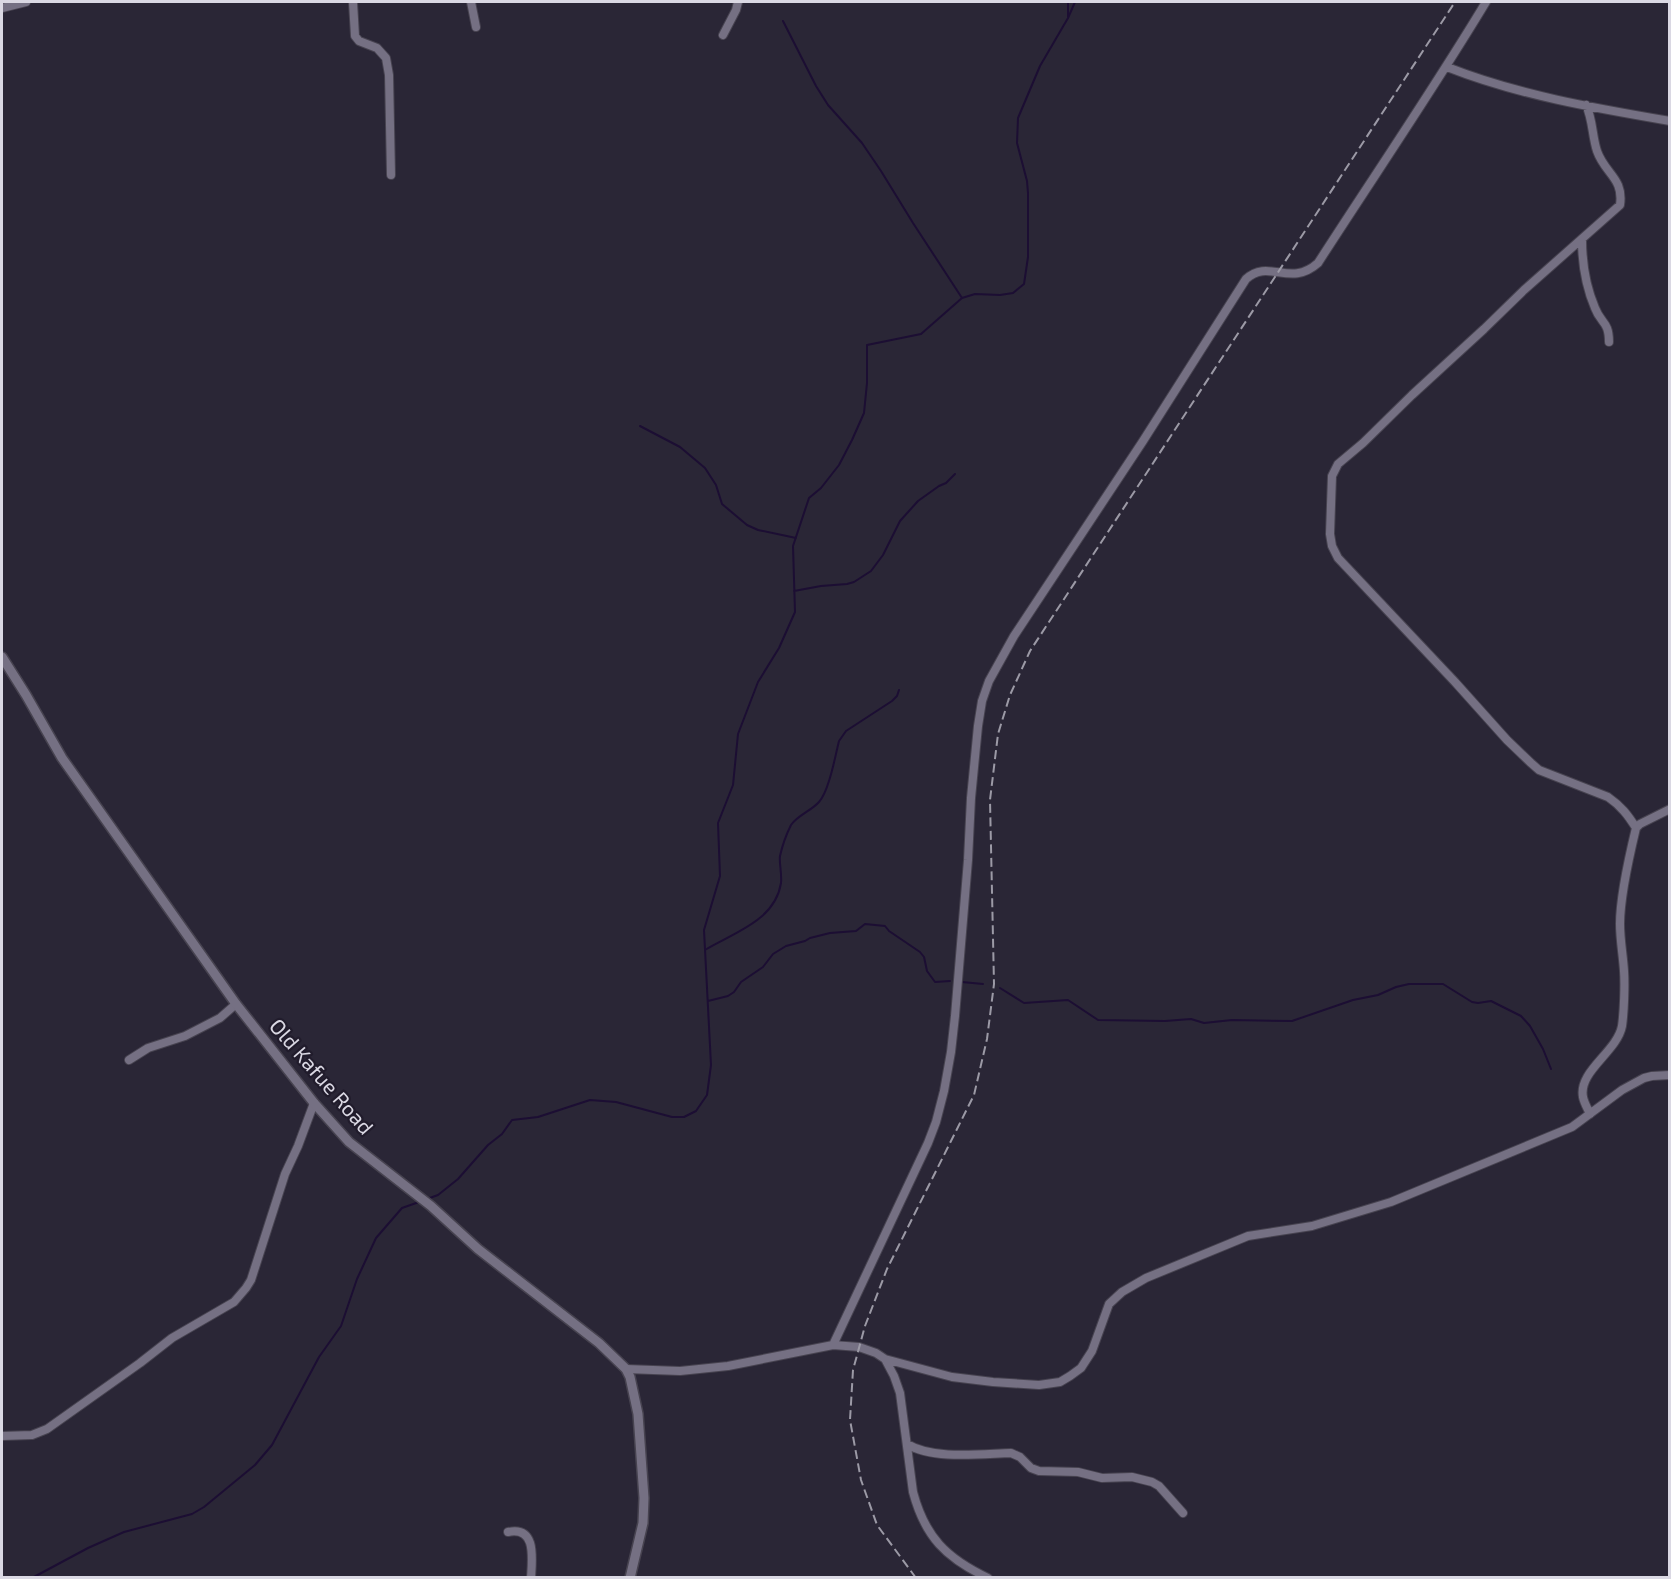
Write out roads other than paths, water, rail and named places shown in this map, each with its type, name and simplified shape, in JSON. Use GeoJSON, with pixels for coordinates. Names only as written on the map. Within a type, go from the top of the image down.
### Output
{"type":"FeatureCollection","features":[{"type":"Feature","properties":{"kind":"street"},"geometry":{"type":"LineString","coordinates":[[2,8],[26,2]]}},
{"type":"Feature","properties":{"kind":"street"},"geometry":{"type":"LineString","coordinates":[[353,2],[355,36],[359,41],[377,48],[386,58],[389,75],[391,175]]}},
{"type":"Feature","properties":{"kind":"street"},"geometry":{"type":"LineString","coordinates":[[471,2],[476,27]]}},
{"type":"Feature","properties":{"kind":"street"},"geometry":{"type":"LineString","coordinates":[[723,36],[738,2]]}},
{"type":"Feature","properties":{"kind":"street"},"geometry":{"type":"LineString","coordinates":[[833,1345],[928,1143],[944,1091],[955,1016],[978,726],[982,701],[989,681],[1014,636],[1143,441],[1246,279],[1252,273],[1260,271],[1299,275],[1310,271],[1318,264],[1447,67],[1486,2]]}},
{"type":"Feature","properties":{"kind":"street"},"geometry":{"type":"LineString","coordinates":[[1447,67],[1523,92],[1670,121]]}},
{"type":"Feature","properties":{"kind":"street"},"geometry":{"type":"LineString","coordinates":[[1586,105],[1591,115],[1597,151],[1602,162],[1618,183],[1622,196],[1620,205],[1532,282],[1485,329],[1338,464],[1332,476],[1330,534],[1332,546],[1338,558],[1455,682],[1506,740],[1539,770],[1608,797],[1627,813],[1636,828]]}},
{"type":"Feature","properties":{"kind":"street"},"geometry":{"type":"LineString","coordinates":[[1582,238],[1590,293],[1595,309],[1607,327],[1608,342]]}},
{"type":"Feature","properties":{"kind":"street","name":"Old Kafue Road"},"geometry":{"type":"LineString","coordinates":[[2,657],[62,758],[236,1004],[314,1103],[350,1142],[431,1206],[478,1249],[599,1343],[626,1369],[630,1377],[638,1414],[644,1498],[643,1523],[630,1578]]}},
{"type":"Feature","properties":{"kind":"street"},"geometry":{"type":"LineString","coordinates":[[1590,1114],[1583,1096],[1586,1076],[1619,1037],[1622,1026],[1624,975],[1620,924],[1636,828],[1670,809]]}},
{"type":"Feature","properties":{"kind":"street"},"geometry":{"type":"LineString","coordinates":[[129,1060],[148,1048],[185,1036],[220,1018],[236,1004]]}},
{"type":"Feature","properties":{"kind":"street"},"geometry":{"type":"LineString","coordinates":[[626,1369],[680,1371],[719,1367],[833,1345],[859,1347],[885,1359],[952,1377],[1039,1385],[1060,1382],[1081,1368],[1092,1351],[1109,1304],[1122,1292],[1146,1278],[1248,1236],[1312,1226],[1390,1202],[1572,1127],[1622,1090],[1644,1078],[1670,1075]]}},
{"type":"Feature","properties":{"kind":"street"},"geometry":{"type":"LineString","coordinates":[[2,1436],[32,1435],[47,1429],[172,1338],[234,1302],[251,1280],[285,1174],[314,1103]]}},
{"type":"Feature","properties":{"kind":"street"},"geometry":{"type":"LineString","coordinates":[[885,1359],[900,1393],[917,1507],[934,1540],[966,1567],[988,1578]]}},
{"type":"Feature","properties":{"kind":"street"},"geometry":{"type":"LineString","coordinates":[[907,1444],[916,1450],[943,1454],[1011,1453],[1020,1457],[1031,1468],[1039,1471],[1078,1472],[1102,1478],[1142,1479],[1159,1486],[1183,1513]]}},
{"type":"Feature","properties":{"kind":"street"},"geometry":{"type":"LineString","coordinates":[[508,1532],[520,1531],[529,1540],[531,1578]]}},
{"type":"Feature","properties":{"kind":"waterway"},"geometry":{"type":"LineString","coordinates":[[1068,2],[1068,17]]}},
{"type":"Feature","properties":{"kind":"waterway"},"geometry":{"type":"LineString","coordinates":[[427,1199],[438,1195],[458,1179],[488,1145],[502,1134],[512,1120],[538,1117],[590,1100],[616,1102],[672,1117],[684,1117],[696,1111],[707,1095],[711,1065],[704,930],[720,876],[718,823],[733,785],[738,734],[758,682],[779,648],[795,612],[793,546],[809,498],[821,488],[839,465],[864,413],[867,345],[921,334],[962,298],[975,294],[1013,293],[1024,284],[1028,257],[1028,193],[1017,143],[1018,118],[1040,66],[1075,2]]}},
{"type":"Feature","properties":{"kind":"waterway"},"geometry":{"type":"LineString","coordinates":[[783,21],[828,105],[862,143],[962,298]]}},
{"type":"Feature","properties":{"kind":"waterway"},"geometry":{"type":"LineString","coordinates":[[640,426],[680,447],[705,468],[716,485],[722,504],[747,525],[758,530],[796,538]]}},
{"type":"Feature","properties":{"kind":"waterway"},"geometry":{"type":"LineString","coordinates":[[794,591],[847,584],[871,571],[883,555],[900,521],[918,501],[946,483],[955,474]]}},
{"type":"Feature","properties":{"kind":"waterway"},"geometry":{"type":"LineString","coordinates":[[705,950],[751,924],[771,907],[781,883],[780,856],[783,844],[791,825],[823,797],[839,741],[846,731],[892,701],[899,690]]}},
{"type":"Feature","properties":{"kind":"waterway"},"geometry":{"type":"LineString","coordinates":[[708,1001],[728,996],[734,992],[741,982],[763,967],[773,954],[786,946],[830,933],[856,931],[865,924],[885,926],[920,952],[924,957],[927,971],[935,982],[950,981]]}},
{"type":"Feature","properties":{"kind":"waterway"},"geometry":{"type":"LineString","coordinates":[[962,982],[983,984]]}},
{"type":"Feature","properties":{"kind":"waterway"},"geometry":{"type":"LineString","coordinates":[[1000,988],[1024,1003],[1068,1000],[1098,1020],[1191,1019],[1204,1023],[1232,1020],[1292,1021],[1353,1000],[1378,995],[1396,987],[1409,984],[1443,984],[1472,1002],[1491,1001],[1521,1016],[1530,1026],[1551,1069]]}},
{"type":"Feature","properties":{"kind":"waterway"},"geometry":{"type":"LineString","coordinates":[[32,1578],[124,1532],[192,1514],[204,1507],[255,1465],[272,1445],[319,1357],[341,1326],[357,1279],[376,1238],[402,1208],[419,1202]]}},
{"type":"Feature","properties":{"kind":"railway"},"geometry":{"type":"LineString","coordinates":[[916,1578],[877,1525],[861,1480],[850,1420],[853,1370],[865,1326],[887,1269],[974,1095],[987,1039],[994,984],[990,800],[998,734],[1010,695],[1030,651],[1455,2]]}}]}
